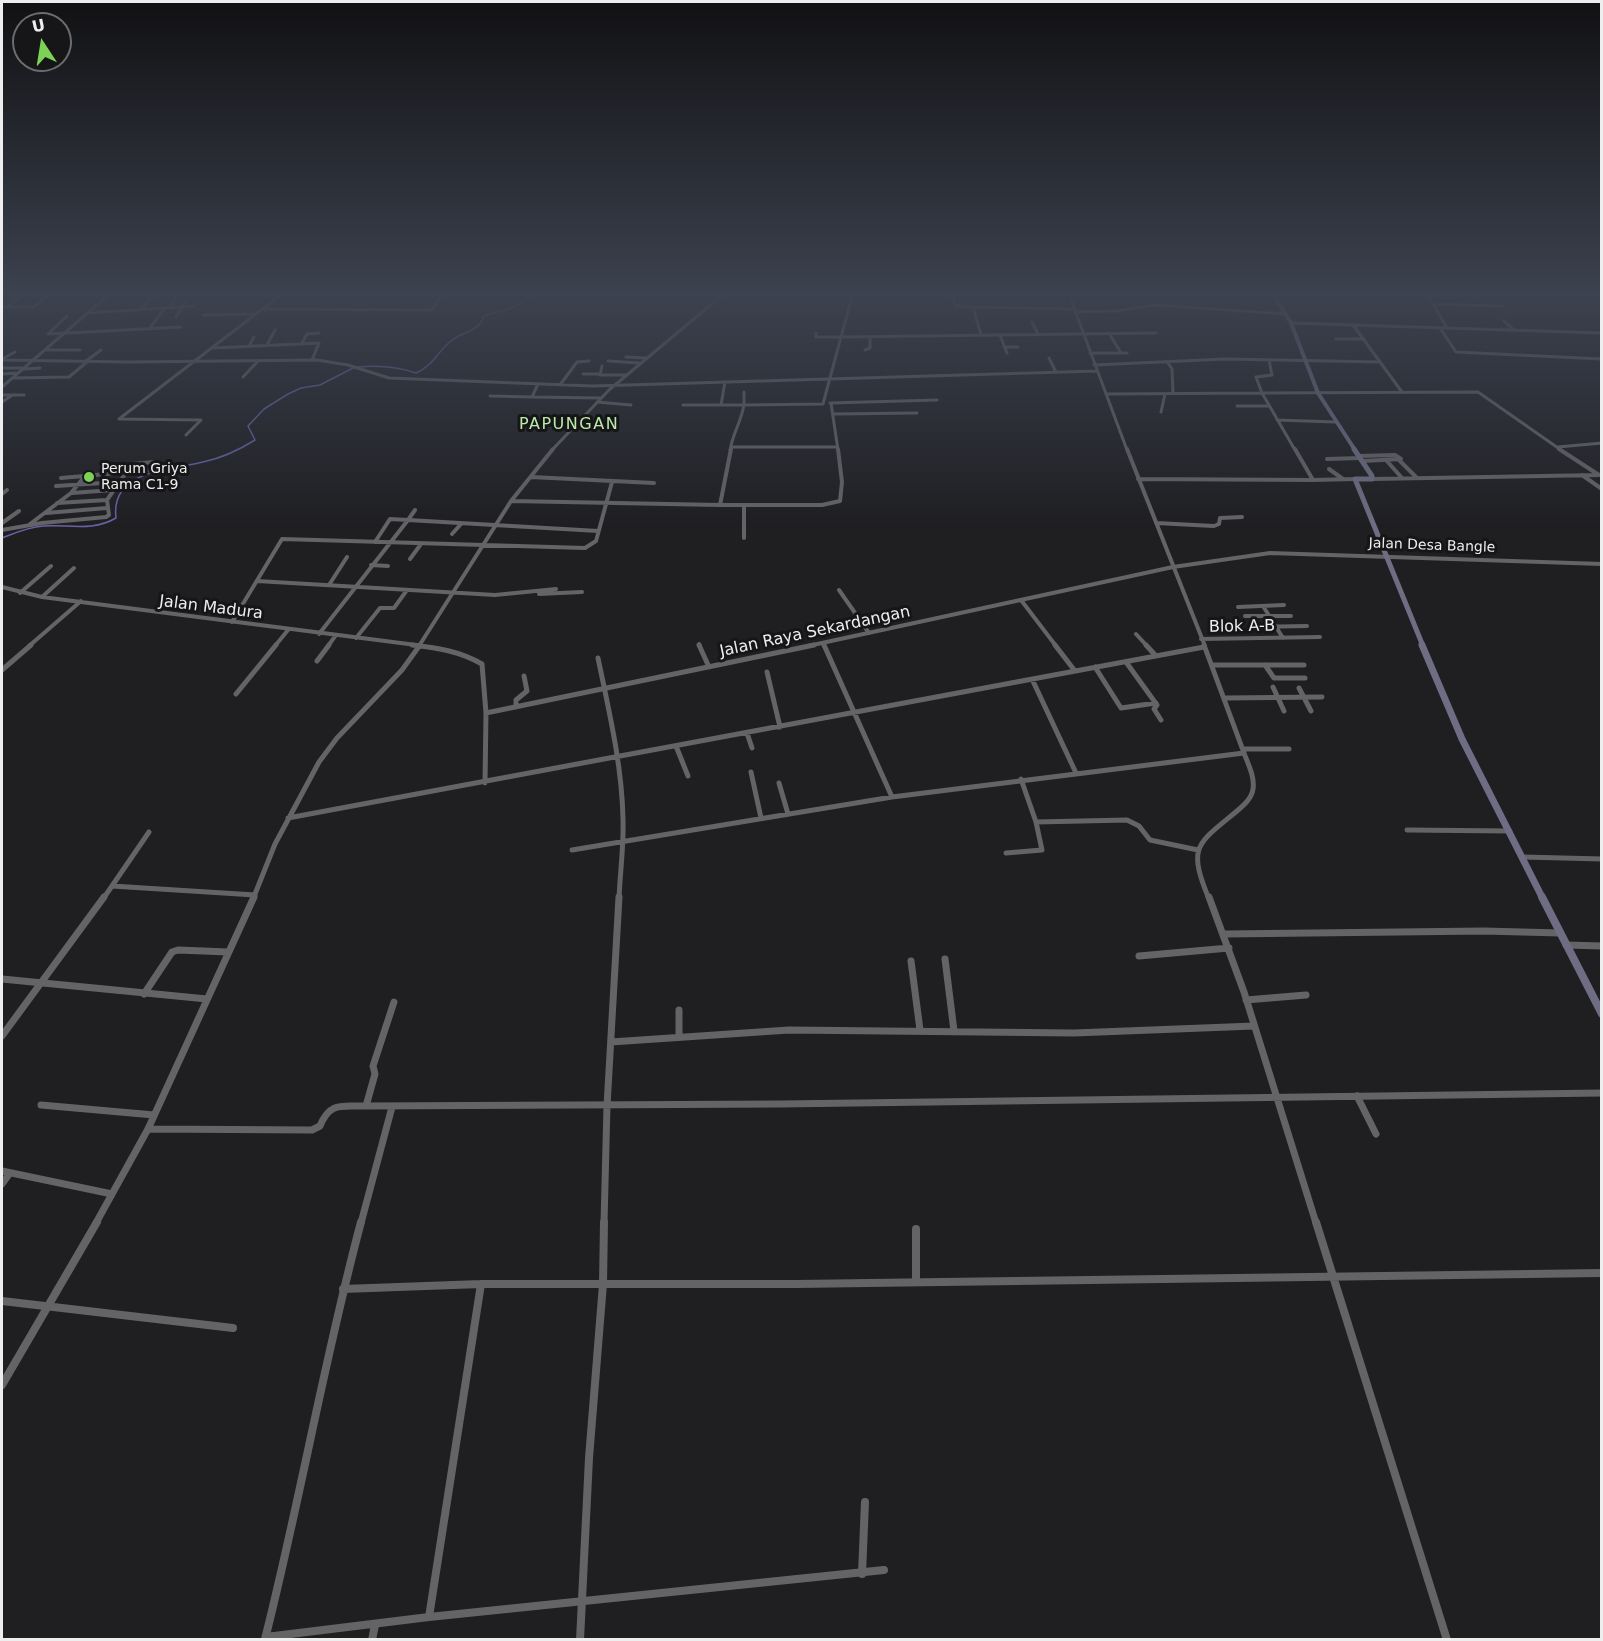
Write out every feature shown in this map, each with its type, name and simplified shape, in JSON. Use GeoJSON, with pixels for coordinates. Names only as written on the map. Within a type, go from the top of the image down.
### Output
{"type":"FeatureCollection","features":[{"type":"Feature","properties":{"kind":"street"},"geometry":{"type":"LineString","coordinates":[[2,387],[17,374]]}},
{"type":"Feature","properties":{"kind":"street"},"geometry":{"type":"LineString","coordinates":[[13,378],[69,377],[73,374]]}},
{"type":"Feature","properties":{"kind":"street"},"geometry":{"type":"LineString","coordinates":[[180,374],[119,419],[201,420],[186,435]]}},
{"type":"Feature","properties":{"kind":"street"},"geometry":{"type":"LineString","coordinates":[[243,377],[246,374]]}},
{"type":"Feature","properties":{"kind":"street"},"geometry":{"type":"LineString","coordinates":[[374,374],[389,378],[614,385],[1005,374]]}},
{"type":"Feature","properties":{"kind":"street"},"geometry":{"type":"LineString","coordinates":[[560,385],[568,374]]}},
{"type":"Feature","properties":{"kind":"street"},"geometry":{"type":"LineString","coordinates":[[582,374],[627,375]]}},
{"type":"Feature","properties":{"kind":"street"},"geometry":{"type":"LineString","coordinates":[[805,374],[805,380]]}},
{"type":"Feature","properties":{"kind":"street"},"geometry":{"type":"LineString","coordinates":[[823,404],[830,374]]}},
{"type":"Feature","properties":{"kind":"street"},"geometry":{"type":"LineString","coordinates":[[1097,374],[1244,751],[1253,792],[1245,804],[1209,834],[1197,850],[1197,864],[1225,934],[1314,1211],[1332,1276],[1447,1640]]}},
{"type":"Feature","properties":{"kind":"street"},"geometry":{"type":"LineString","coordinates":[[1172,374],[1173,393]]}},
{"type":"Feature","properties":{"kind":"street"},"geometry":{"type":"LineString","coordinates":[[1272,374],[1256,377],[1268,406],[1313,480]]}},
{"type":"Feature","properties":{"kind":"street"},"geometry":{"type":"LineString","coordinates":[[1310,374],[1318,393],[1361,458],[1372,479]]}},
{"type":"Feature","properties":{"kind":"street"},"geometry":{"type":"LineString","coordinates":[[1388,374],[1402,392]]}},
{"type":"Feature","properties":{"kind":"street"},"geometry":{"type":"LineString","coordinates":[[2,1385],[148,1129],[288,818],[319,762],[338,738],[402,670],[511,501],[567,433],[614,385],[627,375]]}},
{"type":"Feature","properties":{"kind":"street"},"geometry":{"type":"LineString","coordinates":[[722,405],[725,382]]}},
{"type":"Feature","properties":{"kind":"street"},"geometry":{"type":"LineString","coordinates":[[532,397],[538,384]]}},
{"type":"Feature","properties":{"kind":"street"},"geometry":{"type":"LineString","coordinates":[[720,505],[734,430],[741,423],[744,392]]}},
{"type":"Feature","properties":{"kind":"street"},"geometry":{"type":"LineString","coordinates":[[1106,394],[1480,393],[1504,412],[1600,475]]}},
{"type":"Feature","properties":{"kind":"street"},"geometry":{"type":"LineString","coordinates":[[1161,412],[1165,394]]}},
{"type":"Feature","properties":{"kind":"street"},"geometry":{"type":"LineString","coordinates":[[2,395],[24,395]]}},
{"type":"Feature","properties":{"kind":"street"},"geometry":{"type":"LineString","coordinates":[[2,402],[12,395]]}},
{"type":"Feature","properties":{"kind":"street"},"geometry":{"type":"LineString","coordinates":[[490,396],[601,398]]}},
{"type":"Feature","properties":{"kind":"street"},"geometry":{"type":"LineString","coordinates":[[683,405],[937,400]]}},
{"type":"Feature","properties":{"kind":"street"},"geometry":{"type":"LineString","coordinates":[[597,402],[631,405]]}},
{"type":"Feature","properties":{"kind":"street"},"geometry":{"type":"LineString","coordinates":[[877,402],[880,414]]}},
{"type":"Feature","properties":{"kind":"street"},"geometry":{"type":"LineString","coordinates":[[511,501],[822,505],[840,501],[842,494],[831,403]]}},
{"type":"Feature","properties":{"kind":"street"},"geometry":{"type":"LineString","coordinates":[[1237,406],[1268,406]]}},
{"type":"Feature","properties":{"kind":"street"},"geometry":{"type":"LineString","coordinates":[[833,414],[917,413]]}},
{"type":"Feature","properties":{"kind":"street"},"geometry":{"type":"LineString","coordinates":[[1277,420],[1336,422]]}},
{"type":"Feature","properties":{"kind":"street"},"geometry":{"type":"LineString","coordinates":[[1558,447],[1602,443]]}},
{"type":"Feature","properties":{"kind":"street"},"geometry":{"type":"LineString","coordinates":[[731,447],[837,447]]}},
{"type":"Feature","properties":{"kind":"street"},"geometry":{"type":"LineString","coordinates":[[1327,459],[1395,454],[1416,477]]}},
{"type":"Feature","properties":{"kind":"street"},"geometry":{"type":"LineString","coordinates":[[1361,458],[1399,460]]}},
{"type":"Feature","properties":{"kind":"street"},"geometry":{"type":"LineString","coordinates":[[1386,460],[1402,478]]}},
{"type":"Feature","properties":{"kind":"street"},"geometry":{"type":"LineString","coordinates":[[101,467],[154,462]]}},
{"type":"Feature","properties":{"kind":"street"},"geometry":{"type":"LineString","coordinates":[[2,531],[28,525],[104,518],[109,515],[107,500],[112,490],[128,473],[132,464]]}},
{"type":"Feature","properties":{"kind":"street"},"geometry":{"type":"LineString","coordinates":[[1329,469],[1343,479]]}},
{"type":"Feature","properties":{"kind":"street"},"geometry":{"type":"LineString","coordinates":[[61,478],[152,470]]}},
{"type":"Feature","properties":{"kind":"street"},"geometry":{"type":"LineString","coordinates":[[1582,475],[1602,489]]}},
{"type":"Feature","properties":{"kind":"street"},"geometry":{"type":"LineString","coordinates":[[1138,478],[1271,481],[1600,475]]}},
{"type":"Feature","properties":{"kind":"street"},"geometry":{"type":"LineString","coordinates":[[28,525],[71,493],[85,476]]}},
{"type":"Feature","properties":{"kind":"street"},"geometry":{"type":"LineString","coordinates":[[531,477],[654,483]]}},
{"type":"Feature","properties":{"kind":"street"},"geometry":{"type":"LineString","coordinates":[[1355,479],[1384,555],[1462,739],[1602,1014]]}},
{"type":"Feature","properties":{"kind":"street"},"geometry":{"type":"LineString","coordinates":[[56,486],[118,482]]}},
{"type":"Feature","properties":{"kind":"street"},"geometry":{"type":"LineString","coordinates":[[232,622],[282,539],[585,548],[596,541],[612,482]]}},
{"type":"Feature","properties":{"kind":"street"},"geometry":{"type":"LineString","coordinates":[[2,494],[7,490]]}},
{"type":"Feature","properties":{"kind":"street"},"geometry":{"type":"LineString","coordinates":[[71,493],[112,490]]}},
{"type":"Feature","properties":{"kind":"street"},"geometry":{"type":"LineString","coordinates":[[57,503],[107,500]]}},
{"type":"Feature","properties":{"kind":"street"},"geometry":{"type":"LineString","coordinates":[[744,505],[744,538]]}},
{"type":"Feature","properties":{"kind":"street"},"geometry":{"type":"LineString","coordinates":[[45,513],[107,508]]}},
{"type":"Feature","properties":{"kind":"street"},"geometry":{"type":"LineString","coordinates":[[320,633],[415,510]]}},
{"type":"Feature","properties":{"kind":"street"},"geometry":{"type":"LineString","coordinates":[[2,523],[20,511]]}},
{"type":"Feature","properties":{"kind":"street"},"geometry":{"type":"LineString","coordinates":[[1156,524],[1214,526],[1219,524],[1218,519],[1220,518],[1242,517]]}},
{"type":"Feature","properties":{"kind":"street"},"geometry":{"type":"LineString","coordinates":[[375,542],[390,519],[598,531]]}},
{"type":"Feature","properties":{"kind":"street"},"geometry":{"type":"LineString","coordinates":[[452,534],[461,524]]}},
{"type":"Feature","properties":{"kind":"street"},"geometry":{"type":"LineString","coordinates":[[410,559],[421,544]]}},
{"type":"Feature","properties":{"kind":"street","name":"Jalan Desa Bangle"},"geometry":{"type":"LineString","coordinates":[[1262,553],[1384,555],[1602,564]]}},
{"type":"Feature","properties":{"kind":"street","name":"Jalan Raya Sekardangan"},"geometry":{"type":"LineString","coordinates":[[486,713],[605,690],[1173,567],[1262,553]]}},
{"type":"Feature","properties":{"kind":"street"},"geometry":{"type":"LineString","coordinates":[[329,585],[347,557]]}},
{"type":"Feature","properties":{"kind":"street"},"geometry":{"type":"LineString","coordinates":[[371,565],[388,566]]}},
{"type":"Feature","properties":{"kind":"street"},"geometry":{"type":"LineString","coordinates":[[20,593],[51,566]]}},
{"type":"Feature","properties":{"kind":"street"},"geometry":{"type":"LineString","coordinates":[[42,597],[74,568]]}},
{"type":"Feature","properties":{"kind":"street"},"geometry":{"type":"LineString","coordinates":[[257,581],[504,595],[556,590]]}},
{"type":"Feature","properties":{"kind":"street","name":"Jalan Madura"},"geometry":{"type":"LineString","coordinates":[[2,587],[42,597],[419,645]]}},
{"type":"Feature","properties":{"kind":"street"},"geometry":{"type":"LineString","coordinates":[[356,638],[380,608],[394,608],[407,590]]}},
{"type":"Feature","properties":{"kind":"street"},"geometry":{"type":"LineString","coordinates":[[838,590],[869,633]]}},
{"type":"Feature","properties":{"kind":"street"},"geometry":{"type":"LineString","coordinates":[[537,594],[582,592]]}},
{"type":"Feature","properties":{"kind":"street"},"geometry":{"type":"LineString","coordinates":[[1020,600],[1075,671]]}},
{"type":"Feature","properties":{"kind":"street"},"geometry":{"type":"LineString","coordinates":[[2,670],[81,602]]}},
{"type":"Feature","properties":{"kind":"street"},"geometry":{"type":"LineString","coordinates":[[1238,607],[1284,605]]}},
{"type":"Feature","properties":{"kind":"street"},"geometry":{"type":"LineString","coordinates":[[1263,606],[1283,638]]}},
{"type":"Feature","properties":{"kind":"street"},"geometry":{"type":"LineString","coordinates":[[1245,616],[1291,616]]}},
{"type":"Feature","properties":{"kind":"street"},"geometry":{"type":"LineString","coordinates":[[1251,627],[1307,626]]}},
{"type":"Feature","properties":{"kind":"street"},"geometry":{"type":"LineString","coordinates":[[236,694],[288,630]]}},
{"type":"Feature","properties":{"kind":"street"},"geometry":{"type":"LineString","coordinates":[[1136,634],[1156,656]]}},
{"type":"Feature","properties":{"kind":"street"},"geometry":{"type":"LineString","coordinates":[[317,661],[336,635]]}},
{"type":"Feature","properties":{"kind":"street","name":"Blok A-B"},"geometry":{"type":"LineString","coordinates":[[1201,639],[1320,638]]}},
{"type":"Feature","properties":{"kind":"street"},"geometry":{"type":"LineString","coordinates":[[823,643],[892,797]]}},
{"type":"Feature","properties":{"kind":"street"},"geometry":{"type":"LineString","coordinates":[[699,644],[709,667]]}},
{"type":"Feature","properties":{"kind":"street"},"geometry":{"type":"LineString","coordinates":[[419,645],[466,655],[482,664],[486,713],[485,783]]}},
{"type":"Feature","properties":{"kind":"street"},"geometry":{"type":"LineString","coordinates":[[288,818],[1204,647]]}},
{"type":"Feature","properties":{"kind":"street"},"geometry":{"type":"LineString","coordinates":[[580,1640],[589,1458],[603,1284],[610,1042],[620,874],[625,840],[622,795],[598,658]]}},
{"type":"Feature","properties":{"kind":"street"},"geometry":{"type":"LineString","coordinates":[[1126,662],[1156,704],[1154,710],[1161,720]]}},
{"type":"Feature","properties":{"kind":"street"},"geometry":{"type":"LineString","coordinates":[[1212,665],[1304,665]]}},
{"type":"Feature","properties":{"kind":"street"},"geometry":{"type":"LineString","coordinates":[[1265,665],[1274,678],[1305,678]]}},
{"type":"Feature","properties":{"kind":"street"},"geometry":{"type":"LineString","coordinates":[[1095,667],[1125,715]]}},
{"type":"Feature","properties":{"kind":"street"},"geometry":{"type":"LineString","coordinates":[[768,672],[780,727]]}},
{"type":"Feature","properties":{"kind":"street"},"geometry":{"type":"LineString","coordinates":[[516,707],[517,699],[527,690],[524,676]]}},
{"type":"Feature","properties":{"kind":"street"},"geometry":{"type":"LineString","coordinates":[[1032,679],[1076,773]]}},
{"type":"Feature","properties":{"kind":"street"},"geometry":{"type":"LineString","coordinates":[[1273,687],[1284,711]]}},
{"type":"Feature","properties":{"kind":"street"},"geometry":{"type":"LineString","coordinates":[[1299,688],[1311,711]]}},
{"type":"Feature","properties":{"kind":"street"},"geometry":{"type":"LineString","coordinates":[[1225,698],[1322,697]]}},
{"type":"Feature","properties":{"kind":"street"},"geometry":{"type":"LineString","coordinates":[[1121,708],[1156,704]]}},
{"type":"Feature","properties":{"kind":"street"},"geometry":{"type":"LineString","coordinates":[[747,733],[752,748]]}},
{"type":"Feature","properties":{"kind":"street"},"geometry":{"type":"LineString","coordinates":[[676,746],[688,776]]}},
{"type":"Feature","properties":{"kind":"street"},"geometry":{"type":"LineString","coordinates":[[572,850],[892,797],[1244,751],[1289,749]]}},
{"type":"Feature","properties":{"kind":"street"},"geometry":{"type":"LineString","coordinates":[[751,772],[761,818]]}},
{"type":"Feature","properties":{"kind":"street"},"geometry":{"type":"LineString","coordinates":[[1006,853],[1042,850],[1022,779]]}},
{"type":"Feature","properties":{"kind":"street"},"geometry":{"type":"LineString","coordinates":[[779,783],[788,814]]}},
{"type":"Feature","properties":{"kind":"street"},"geometry":{"type":"LineString","coordinates":[[1035,822],[1122,819],[1136,824],[1150,840],[1197,850]]}},
{"type":"Feature","properties":{"kind":"street"},"geometry":{"type":"LineString","coordinates":[[1407,830],[1510,831]]}},
{"type":"Feature","properties":{"kind":"street"},"geometry":{"type":"LineString","coordinates":[[2,1036],[149,832]]}},
{"type":"Feature","properties":{"kind":"street"},"geometry":{"type":"LineString","coordinates":[[1524,857],[1602,859]]}},
{"type":"Feature","properties":{"kind":"street"},"geometry":{"type":"LineString","coordinates":[[112,886],[255,895]]}},
{"type":"Feature","properties":{"kind":"street"},"geometry":{"type":"LineString","coordinates":[[1225,934],[1473,931],[1560,933]]}},
{"type":"Feature","properties":{"kind":"street"},"geometry":{"type":"LineString","coordinates":[[1566,945],[1602,946]]}},
{"type":"Feature","properties":{"kind":"street"},"geometry":{"type":"LineString","coordinates":[[1139,956],[1229,948]]}},
{"type":"Feature","properties":{"kind":"street"},"geometry":{"type":"LineString","coordinates":[[144,994],[172,952],[228,952]]}},
{"type":"Feature","properties":{"kind":"street"},"geometry":{"type":"LineString","coordinates":[[945,959],[954,1031]]}},
{"type":"Feature","properties":{"kind":"street"},"geometry":{"type":"LineString","coordinates":[[911,961],[920,1030]]}},
{"type":"Feature","properties":{"kind":"street"},"geometry":{"type":"LineString","coordinates":[[2,979],[207,999]]}},
{"type":"Feature","properties":{"kind":"street"},"geometry":{"type":"LineString","coordinates":[[1245,1000],[1306,995]]}},
{"type":"Feature","properties":{"kind":"street"},"geometry":{"type":"LineString","coordinates":[[366,1106],[375,1074],[373,1067],[394,1002]]}},
{"type":"Feature","properties":{"kind":"street"},"geometry":{"type":"LineString","coordinates":[[679,1010],[679,1037]]}},
{"type":"Feature","properties":{"kind":"street"},"geometry":{"type":"LineString","coordinates":[[610,1042],[789,1030],[1147,1032],[1254,1026]]}},
{"type":"Feature","properties":{"kind":"street"},"geometry":{"type":"LineString","coordinates":[[148,1129],[312,1130],[320,1126],[325,1113],[330,1108],[366,1106],[607,1106],[1602,1093]]}},
{"type":"Feature","properties":{"kind":"street"},"geometry":{"type":"LineString","coordinates":[[1357,1096],[1376,1134]]}},
{"type":"Feature","properties":{"kind":"street"},"geometry":{"type":"LineString","coordinates":[[41,1105],[154,1115]]}},
{"type":"Feature","properties":{"kind":"street"},"geometry":{"type":"LineString","coordinates":[[392,1107],[343,1289],[290,1540],[266,1638],[429,1617],[884,1570]]}},
{"type":"Feature","properties":{"kind":"street"},"geometry":{"type":"LineString","coordinates":[[2,1184],[6,1172],[112,1194]]}},
{"type":"Feature","properties":{"kind":"street"},"geometry":{"type":"LineString","coordinates":[[916,1229],[916,1282]]}},
{"type":"Feature","properties":{"kind":"street"},"geometry":{"type":"LineString","coordinates":[[343,1289],[481,1284],[916,1282],[1602,1273]]}},
{"type":"Feature","properties":{"kind":"street"},"geometry":{"type":"LineString","coordinates":[[429,1617],[481,1284]]}},
{"type":"Feature","properties":{"kind":"street"},"geometry":{"type":"LineString","coordinates":[[2,1301],[233,1328]]}},
{"type":"Feature","properties":{"kind":"street"},"geometry":{"type":"LineString","coordinates":[[862,1574],[865,1502]]}},
{"type":"Feature","properties":{"kind":"street"},"geometry":{"type":"LineString","coordinates":[[372,1640],[375,1625]]}},
{"type":"Feature","properties":{"kind":"waterway"},"geometry":{"type":"LineString","coordinates":[[2,538],[37,527],[98,525],[116,518],[117,502],[122,490],[132,481],[159,471],[217,458],[243,447],[255,440],[248,426],[264,409],[301,388],[320,385],[342,374]]}},
{"type":"Feature","properties":{"kind":"place","name":"Perum Griya Rama C1-9"},"geometry":{"type":"Point","coordinates":[89,477]}},
{"type":"Feature","properties":{"kind":"district","name":"PAPUNGAN"},"geometry":{"type":"Point","coordinates":[569,425]}}]}
